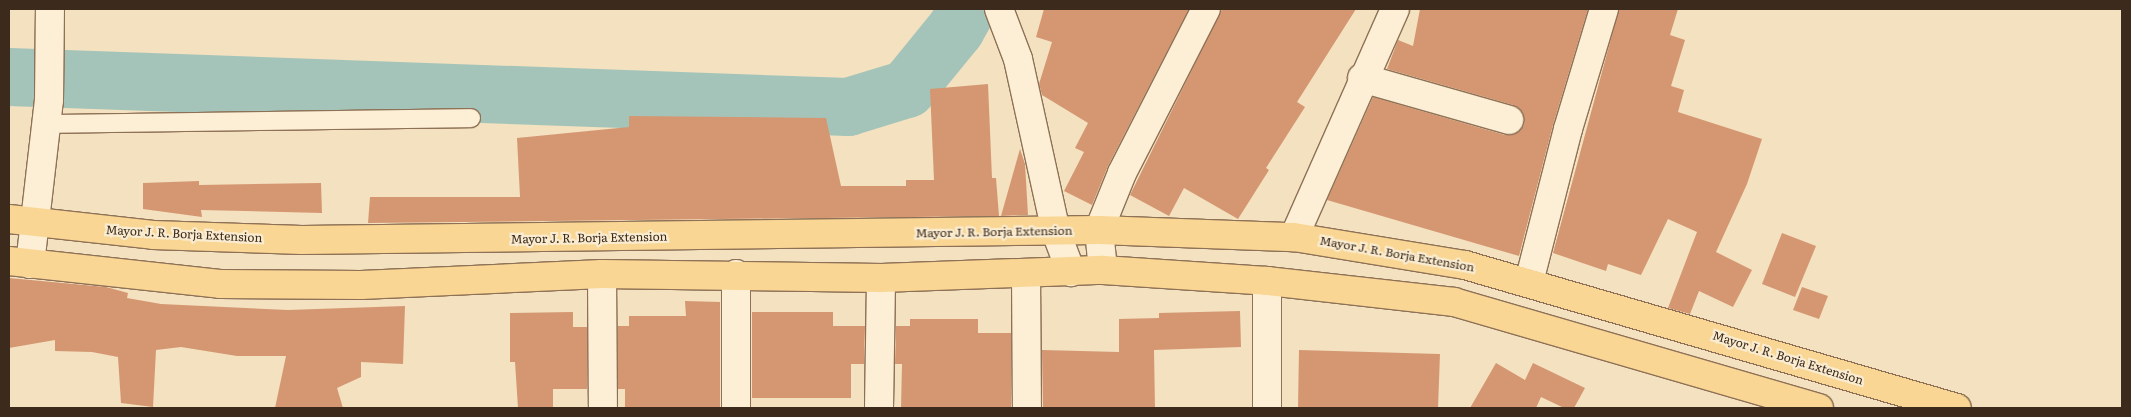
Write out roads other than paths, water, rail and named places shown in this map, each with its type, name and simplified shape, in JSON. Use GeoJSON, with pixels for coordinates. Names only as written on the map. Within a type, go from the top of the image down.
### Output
{"type":"FeatureCollection","features":[{"type":"Feature","properties":{"kind":"main road","name":"Mayor J. R. Borja Extension"},"geometry":{"type":"LineString","coordinates":[[9,219],[154,235],[282,240],[528,239],[1099,230],[1294,236],[1465,265],[1529,282],[1958,408]]}},
{"type":"Feature","properties":{"kind":"main road"},"geometry":{"type":"LineString","coordinates":[[528,239],[529,277]]}},
{"type":"Feature","properties":{"kind":"main road"},"geometry":{"type":"LineString","coordinates":[[19,263],[220,284],[361,285],[602,274],[736,274],[881,278],[1103,270],[1267,281],[1454,302],[1819,408]]}},
{"type":"Feature","properties":{"kind":"main road"},"geometry":{"type":"LineString","coordinates":[[1454,302],[1465,265]]}},
{"type":"Feature","properties":{"kind":"street"},"geometry":{"type":"LineString","coordinates":[[19,263],[35,223],[52,58],[50,9]]}},
{"type":"Feature","properties":{"kind":"street"},"geometry":{"type":"LineString","coordinates":[[999,9],[1018,59],[1056,232],[1071,272]]}},
{"type":"Feature","properties":{"kind":"street"},"geometry":{"type":"LineString","coordinates":[[1103,270],[1099,230],[1122,173],[1206,9]]}},
{"type":"Feature","properties":{"kind":"street"},"geometry":{"type":"LineString","coordinates":[[1294,236],[1362,78],[1395,9]]}},
{"type":"Feature","properties":{"kind":"street"},"geometry":{"type":"LineString","coordinates":[[1529,282],[1568,129],[1604,9]]}},
{"type":"Feature","properties":{"kind":"street"},"geometry":{"type":"LineString","coordinates":[[1362,78],[1509,120]]}},
{"type":"Feature","properties":{"kind":"street"},"geometry":{"type":"LineString","coordinates":[[1026,273],[1027,408]]}},
{"type":"Feature","properties":{"kind":"street"},"geometry":{"type":"LineString","coordinates":[[602,274],[603,408]]}},
{"type":"Feature","properties":{"kind":"street"},"geometry":{"type":"LineString","coordinates":[[736,274],[736,408]]}},
{"type":"Feature","properties":{"kind":"street"},"geometry":{"type":"LineString","coordinates":[[879,408],[881,278]]}},
{"type":"Feature","properties":{"kind":"street"},"geometry":{"type":"LineString","coordinates":[[1267,281],[1267,408]]}},
{"type":"Feature","properties":{"kind":"lane"},"geometry":{"type":"LineString","coordinates":[[47,112],[471,118]]}},
{"type":"Feature","properties":{"kind":"waterway"},"geometry":{"type":"LineString","coordinates":[[9,77],[848,107],[907,89],[956,29],[967,9]]}}]}
